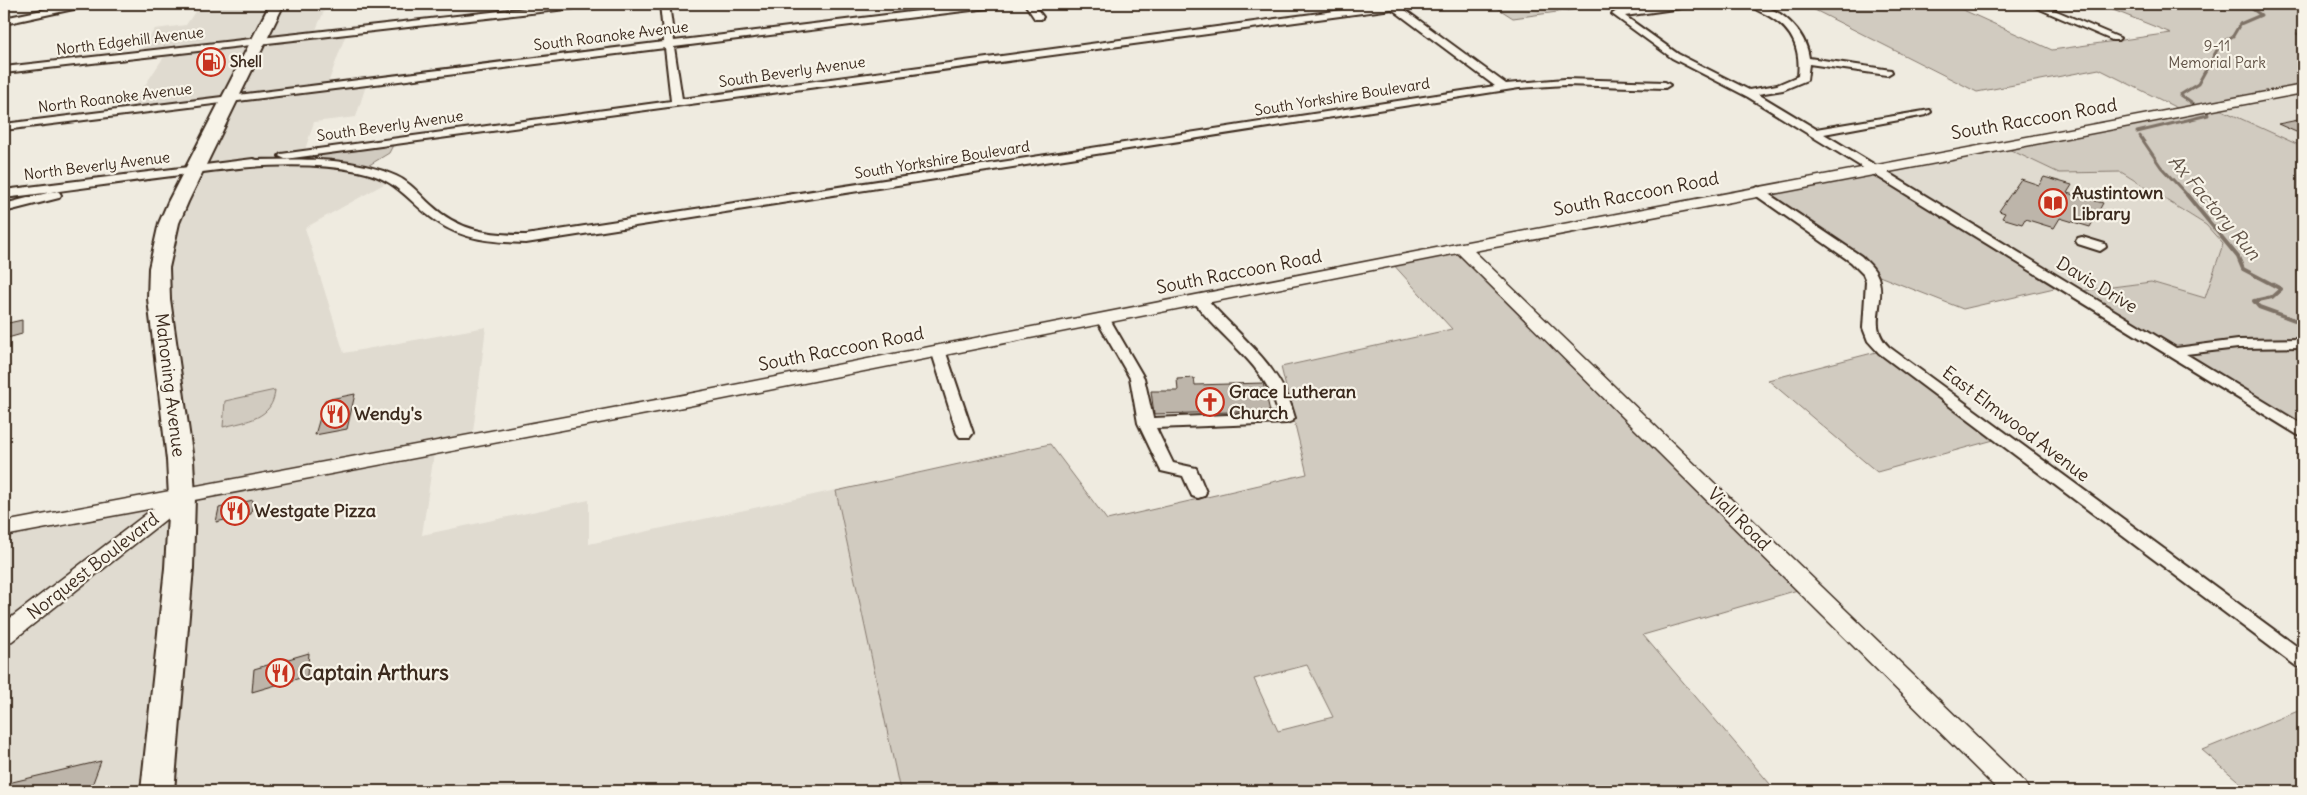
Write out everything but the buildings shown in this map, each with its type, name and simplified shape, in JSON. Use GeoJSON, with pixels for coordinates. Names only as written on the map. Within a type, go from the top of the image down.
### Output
{"type":"FeatureCollection","features":[{"type":"Feature","properties":{"kind":"main road","name":"Mahoning Avenue"},"geometry":{"type":"LineString","coordinates":[[157,791],[179,568],[182,497],[180,460],[159,299],[159,268],[169,223],[277,4]]}},
{"type":"Feature","properties":{"kind":"street"},"geometry":{"type":"LineString","coordinates":[[4,21],[84,4]]}},
{"type":"Feature","properties":{"kind":"street","name":"North Edgehill Avenue"},"geometry":{"type":"LineString","coordinates":[[4,70],[584,4]]}},
{"type":"Feature","properties":{"kind":"street"},"geometry":{"type":"LineString","coordinates":[[664,4],[677,103]]}},
{"type":"Feature","properties":{"kind":"street","name":"South Roanoke Avenue"},"geometry":{"type":"LineString","coordinates":[[230,99],[996,4]]}},
{"type":"Feature","properties":{"kind":"street"},"geometry":{"type":"LineString","coordinates":[[1029,4],[1038,17]]}},
{"type":"Feature","properties":{"kind":"street"},"geometry":{"type":"LineString","coordinates":[[1618,14],[1688,4]]}},
{"type":"Feature","properties":{"kind":"street"},"geometry":{"type":"LineString","coordinates":[[1748,93],[1779,88],[1803,78],[1806,61],[1792,27],[1786,21],[1753,4]]}},
{"type":"Feature","properties":{"kind":"street"},"geometry":{"type":"LineString","coordinates":[[2033,4],[2115,38]]}},
{"type":"Feature","properties":{"kind":"street"},"geometry":{"type":"LineString","coordinates":[[1392,5],[1504,87]]}},
{"type":"Feature","properties":{"kind":"street","name":"South Beverly Avenue"},"geometry":{"type":"LineString","coordinates":[[194,170],[1392,5]]}},
{"type":"Feature","properties":{"kind":"street","name":"Davis Drive"},"geometry":{"type":"LineString","coordinates":[[1606,7],[1675,56],[1748,93],[2303,432]]}},
{"type":"Feature","properties":{"kind":"street"},"geometry":{"type":"LineString","coordinates":[[1806,61],[1887,72]]}},
{"type":"Feature","properties":{"kind":"street","name":"South Yorkshire Boulevard"},"geometry":{"type":"LineString","coordinates":[[242,164],[320,164],[370,171],[398,182],[440,220],[453,228],[481,237],[526,239],[1504,87],[1565,82],[1665,85]]}},
{"type":"Feature","properties":{"kind":"street","name":"South Raccoon Road"},"geometry":{"type":"LineString","coordinates":[[4,529],[182,497],[1872,169],[2303,89]]}},
{"type":"Feature","properties":{"kind":"street","name":"North Roanoke Avenue"},"geometry":{"type":"LineString","coordinates":[[4,127],[230,99]]}},
{"type":"Feature","properties":{"kind":"street"},"geometry":{"type":"LineString","coordinates":[[1813,133],[1926,112]]}},
{"type":"Feature","properties":{"kind":"street","name":"North Beverly Avenue"},"geometry":{"type":"LineString","coordinates":[[4,194],[194,170]]}},
{"type":"Feature","properties":{"kind":"street"},"geometry":{"type":"LineString","coordinates":[[4,208],[102,183]]}},
{"type":"Feature","properties":{"kind":"street","name":"East Elmwood Avenue"},"geometry":{"type":"LineString","coordinates":[[1758,191],[1856,259],[1869,272],[1873,288],[1870,328],[1875,341],[1884,350],[2303,661]]}},
{"type":"Feature","properties":{"kind":"street"},"geometry":{"type":"LineString","coordinates":[[2082,242],[2100,247]]}},
{"type":"Feature","properties":{"kind":"street","name":"Viall Road"},"geometry":{"type":"LineString","coordinates":[[1462,248],[2016,791]]}},
{"type":"Feature","properties":{"kind":"street"},"geometry":{"type":"LineString","coordinates":[[1146,423],[1287,418],[1285,400],[1272,378],[1200,300]]}},
{"type":"Feature","properties":{"kind":"street"},"geometry":{"type":"LineString","coordinates":[[1103,318],[1137,378],[1146,423],[1167,467],[1190,472],[1198,492]]}},
{"type":"Feature","properties":{"kind":"street"},"geometry":{"type":"LineString","coordinates":[[2172,353],[2192,348],[2248,343],[2303,342]]}},
{"type":"Feature","properties":{"kind":"street"},"geometry":{"type":"LineString","coordinates":[[938,350],[965,433]]}},
{"type":"Feature","properties":{"kind":"street","name":"Norquest Boulevard"},"geometry":{"type":"LineString","coordinates":[[4,635],[182,497]]}},
{"type":"Feature","properties":{"kind":"shaded area"},"geometry":{"type":"Polygon","coordinates":[[[200,4],[375,4],[325,9],[314,34],[347,31],[327,86],[367,82],[356,117],[314,122],[304,153],[332,165],[393,179],[305,228],[344,353],[486,327],[472,440],[435,447],[422,535],[589,500],[589,544],[836,490],[900,791],[4,791],[4,529],[182,496],[159,268],[229,99],[128,111],[167,52],[137,55],[155,29],[186,25],[200,4]]]}},
{"type":"Feature","properties":{"kind":"shaded area"},"geometry":{"type":"Polygon","coordinates":[[[2303,89],[2303,147],[2212,106],[2303,89]]]}},
{"type":"Feature","properties":{"kind":"shaded area"},"geometry":{"type":"Polygon","coordinates":[[[2000,145],[2059,173],[2121,172],[2206,225],[2223,244],[2205,298],[2151,282],[2073,292],[1872,169],[2000,145]]]}},
{"type":"Feature","properties":{"kind":"green space"},"geometry":{"type":"Polygon","coordinates":[[[1491,4],[1616,4],[1513,18],[1491,4]]]}},
{"type":"Feature","properties":{"kind":"green space","name":"9-11 Memorial Park"},"geometry":{"type":"Polygon","coordinates":[[[1803,4],[1950,4],[2052,50],[2171,33],[2098,4],[2303,4],[2303,32],[2296,34],[2303,37],[2303,89],[2213,106],[2303,147],[2303,432],[2073,292],[2151,282],[2205,298],[2223,244],[2206,225],[2121,172],[2059,173],[2000,145],[2183,111],[2099,69],[1977,92],[1803,4]]]}},
{"type":"Feature","properties":{"kind":"green space"},"geometry":{"type":"Polygon","coordinates":[[[395,141],[389,153],[361,170],[332,165],[243,164],[395,141]]]}},
{"type":"Feature","properties":{"kind":"green space"},"geometry":{"type":"Polygon","coordinates":[[[1872,169],[2063,286],[1963,309],[1869,272],[1758,191],[1872,169]]]}},
{"type":"Feature","properties":{"kind":"green space"},"geometry":{"type":"Polygon","coordinates":[[[1462,248],[1808,587],[1643,635],[1776,791],[900,791],[836,491],[1050,444],[1107,520],[1307,474],[1281,367],[1452,329],[1391,262],[1462,248]],[[1307,665],[1254,679],[1278,731],[1333,717],[1307,665]]]}},
{"type":"Feature","properties":{"kind":"green space"},"geometry":{"type":"Polygon","coordinates":[[[1884,350],[2001,438],[1877,472],[1768,380],[1884,350]]]}},
{"type":"Feature","properties":{"kind":"green space"},"geometry":{"type":"Polygon","coordinates":[[[275,390],[273,400],[264,413],[249,420],[223,427],[225,401],[275,390]]]}},
{"type":"Feature","properties":{"kind":"green space"},"geometry":{"type":"Polygon","coordinates":[[[2303,709],[2303,791],[2250,791],[2202,750],[2303,709]]]}},
{"type":"Feature","properties":{"kind":"waterway","name":"Ax Factory Run"},"geometry":{"type":"LineString","coordinates":[[2194,105],[2180,95],[2198,84],[2221,43],[2233,36],[2240,24],[2261,15],[2245,4]]}},
{"type":"Feature","properties":{"kind":"waterway","name":"Ax Factory Run"},"geometry":{"type":"LineString","coordinates":[[2137,132],[2208,115],[2207,112]]}},
{"type":"Feature","properties":{"kind":"waterway","name":"Ax Factory Run"},"geometry":{"type":"LineString","coordinates":[[2140,136],[2161,167],[2188,196]]}},
{"type":"Feature","properties":{"kind":"waterway","name":"Ax Factory Run"},"geometry":{"type":"LineString","coordinates":[[2187,195],[2238,257],[2243,269],[2281,289],[2272,297],[2254,301],[2259,307],[2303,323]]}},
{"type":"Feature","properties":{"kind":"place","name":"Shell"},"geometry":{"type":"Point","coordinates":[211,62]}},
{"type":"Feature","properties":{"kind":"place","name":"Austintown Library"},"geometry":{"type":"Point","coordinates":[2053,203]}},
{"type":"Feature","properties":{"kind":"place","name":"Grace Lutheran Church"},"geometry":{"type":"Point","coordinates":[1210,402]}},
{"type":"Feature","properties":{"kind":"place","name":"Wendy's"},"geometry":{"type":"Point","coordinates":[335,414]}},
{"type":"Feature","properties":{"kind":"place","name":"Westgate Pizza"},"geometry":{"type":"Point","coordinates":[235,511]}},
{"type":"Feature","properties":{"kind":"place","name":"Captain Arthurs"},"geometry":{"type":"Point","coordinates":[280,673]}}]}
